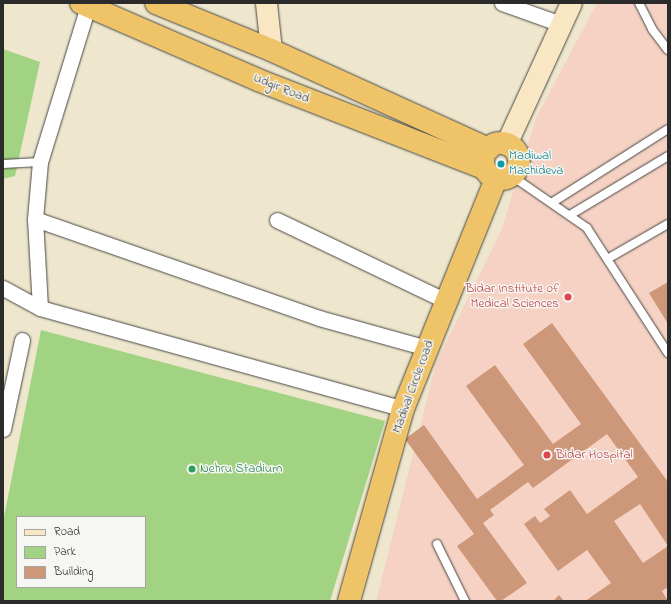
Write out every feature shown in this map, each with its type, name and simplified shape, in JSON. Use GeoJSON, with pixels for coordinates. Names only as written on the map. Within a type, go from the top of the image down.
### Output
{"type":"FeatureCollection","features":[{"type":"Feature","properties":{"kind":"highway"},"geometry":{"type":"LineString","coordinates":[[156,3],[271,50],[497,163]]}},
{"type":"Feature","properties":{"kind":"highway","name":"Udgir Road"},"geometry":{"type":"LineString","coordinates":[[92,6],[258,80],[497,163]]}},
{"type":"Feature","properties":{"kind":"highway","name":"Madival Circle road"},"geometry":{"type":"LineString","coordinates":[[349,601],[403,409],[446,301],[497,163]]}},
{"type":"Feature","properties":{"kind":"street"},"geometry":{"type":"LineString","coordinates":[[266,3],[271,50]]}},
{"type":"Feature","properties":{"kind":"street"},"geometry":{"type":"LineString","coordinates":[[502,3],[561,24]]}},
{"type":"Feature","properties":{"kind":"street"},"geometry":{"type":"LineString","coordinates":[[497,163],[571,3]]}},
{"type":"Feature","properties":{"kind":"street"},"geometry":{"type":"LineString","coordinates":[[40,308],[35,219],[40,162],[92,6]]}},
{"type":"Feature","properties":{"kind":"street"},"geometry":{"type":"LineString","coordinates":[[35,219],[320,318],[427,348]]}},
{"type":"Feature","properties":{"kind":"street"},"geometry":{"type":"LineString","coordinates":[[277,220],[446,301]]}},
{"type":"Feature","properties":{"kind":"street"},"geometry":{"type":"LineString","coordinates":[[3,288],[40,308],[403,409]]}},
{"type":"Feature","properties":{"kind":"street"},"geometry":{"type":"LineString","coordinates":[[3,429],[22,340]]}},
{"type":"Feature","properties":{"kind":"lane"},"geometry":{"type":"LineString","coordinates":[[639,3],[652,29],[668,50]]}},
{"type":"Feature","properties":{"kind":"lane"},"geometry":{"type":"LineString","coordinates":[[553,202],[668,129]]}},
{"type":"Feature","properties":{"kind":"lane"},"geometry":{"type":"LineString","coordinates":[[570,214],[668,156]]}},
{"type":"Feature","properties":{"kind":"lane"},"geometry":{"type":"LineString","coordinates":[[3,164],[40,162]]}},
{"type":"Feature","properties":{"kind":"lane"},"geometry":{"type":"LineString","coordinates":[[497,163],[570,214],[587,228],[608,258],[668,353]]}},
{"type":"Feature","properties":{"kind":"lane"},"geometry":{"type":"LineString","coordinates":[[608,258],[668,224]]}},
{"type":"Feature","properties":{"kind":"lane"},"geometry":{"type":"LineString","coordinates":[[437,544],[465,601]]}},
{"type":"Feature","properties":{"kind":"shaded area","name":"Bidar Institute of Medical Sciences"},"geometry":{"type":"Polygon","coordinates":[[[597,3],[668,3],[668,601],[376,601],[436,363],[501,231],[536,118],[597,3]]]}},
{"type":"Feature","properties":{"kind":"green space"},"geometry":{"type":"Polygon","coordinates":[[[3,49],[40,62],[15,176],[3,179],[3,49]]]}},
{"type":"Feature","properties":{"kind":"green space","name":"Nehru Stadium"},"geometry":{"type":"Polygon","coordinates":[[[41,330],[385,421],[330,601],[3,601],[3,522],[41,330]]]}},
{"type":"Feature","properties":{"kind":"building"},"geometry":{"type":"Polygon","coordinates":[[[668,282],[668,324],[649,293],[668,282]]]}},
{"type":"Feature","properties":{"kind":"building","name":"Bidar Hospital"},"geometry":{"type":"Polygon","coordinates":[[[552,323],[668,482],[668,546],[668,587],[662,591],[668,601],[585,601],[611,583],[587,550],[558,571],[524,524],[535,516],[540,523],[550,516],[544,509],[570,490],[587,514],[638,477],[607,434],[533,488],[528,482],[490,510],[494,515],[483,523],[527,583],[501,601],[497,601],[457,546],[474,534],[405,439],[424,425],[477,499],[524,465],[466,386],[495,365],[553,444],[581,424],[523,344],[552,323]],[[640,504],[614,521],[643,563],[668,546],[640,504]]]}},
{"type":"Feature","properties":{"kind":"building"},"geometry":{"type":"Polygon","coordinates":[[[559,595],[564,601],[553,601],[559,595]]]}},
{"type":"Feature","properties":{"kind":"place","name":"Madiwal Machideva"},"geometry":{"type":"Point","coordinates":[501,164]}},
{"type":"Feature","properties":{"kind":"place","name":"Bidar Institute of Medical Sciences"},"geometry":{"type":"Point","coordinates":[568,297]}},
{"type":"Feature","properties":{"kind":"place","name":"Bidar Hospital"},"geometry":{"type":"Point","coordinates":[547,455]}},
{"type":"Feature","properties":{"kind":"place","name":"Nehru Stadium"},"geometry":{"type":"Point","coordinates":[192,469]}}]}
